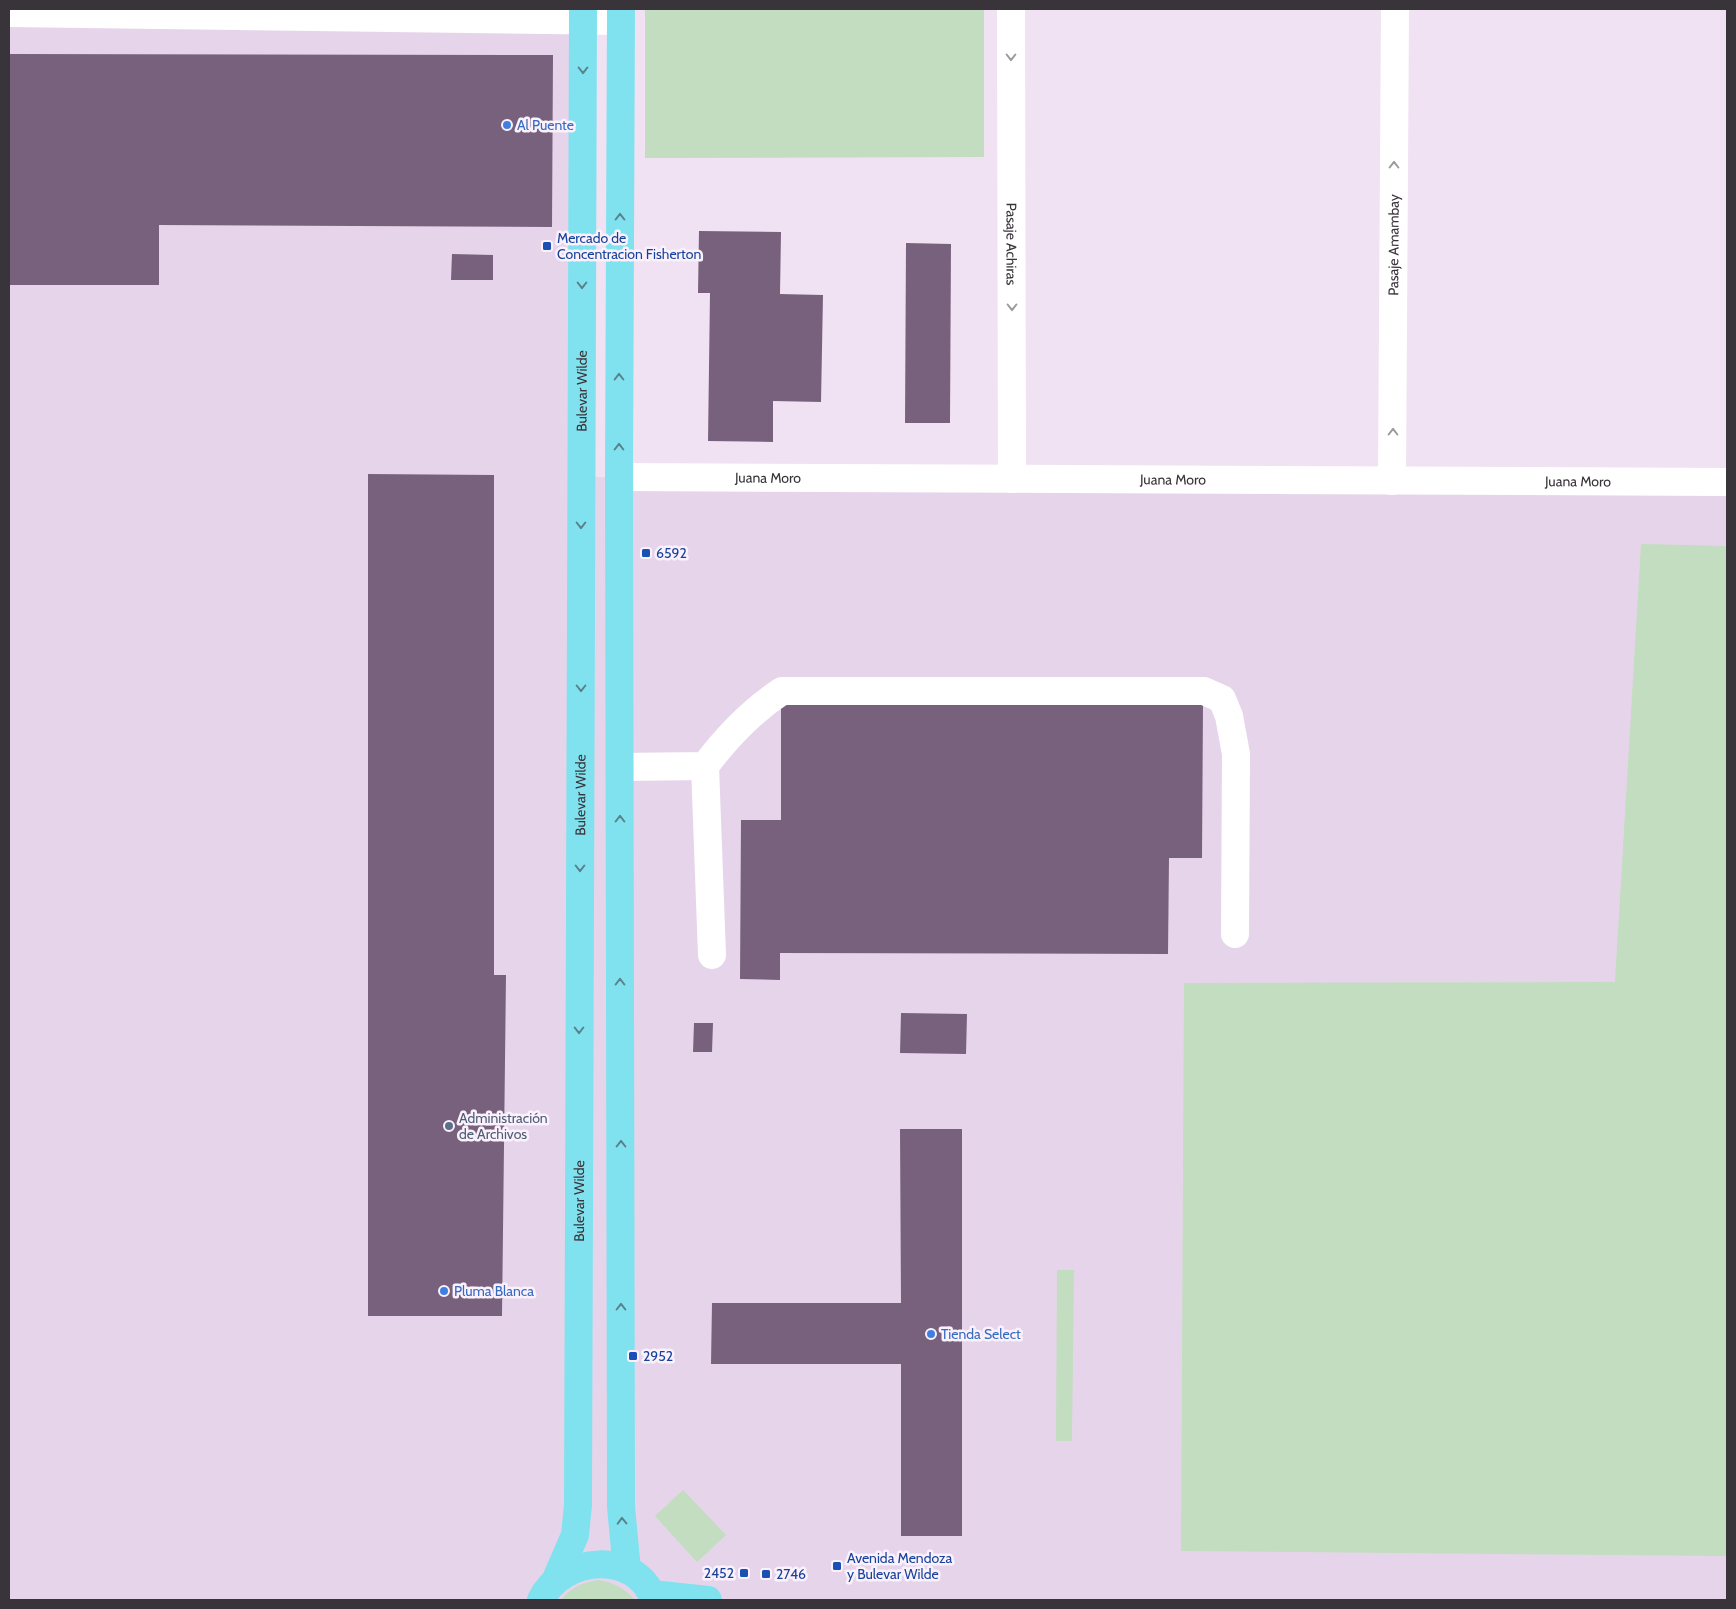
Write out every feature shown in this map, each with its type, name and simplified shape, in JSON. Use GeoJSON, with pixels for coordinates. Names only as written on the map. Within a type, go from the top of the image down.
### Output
{"type":"FeatureCollection","features":[{"type":"Feature","properties":{"kind":"main road","name":"Bulevar Wilde"},"geometry":{"type":"LineString","coordinates":[[541,1592],[575,1535],[578,1505],[583,15]]}},
{"type":"Feature","properties":{"kind":"main road"},"geometry":{"type":"LineString","coordinates":[[621,15],[618,477],[622,1508],[627,1570]]}},
{"type":"Feature","properties":{"kind":"main road"},"geometry":{"type":"LineString","coordinates":[[541,1592],[578,1566],[602,1563],[627,1570],[641,1580],[653,1597],[708,1600]]}},
{"type":"Feature","properties":{"kind":"street","name":"Pasaje Achiras"},"geometry":{"type":"LineString","coordinates":[[1011,9],[1012,478]]}},
{"type":"Feature","properties":{"kind":"street","name":"Pasaje Amambay"},"geometry":{"type":"LineString","coordinates":[[1392,481],[1395,9]]}},
{"type":"Feature","properties":{"kind":"street"},"geometry":{"type":"LineString","coordinates":[[9,13],[621,15]]}},
{"type":"Feature","properties":{"kind":"street","name":"Juana Moro"},"geometry":{"type":"LineString","coordinates":[[618,477],[1727,482]]}},
{"type":"Feature","properties":{"kind":"street"},"geometry":{"type":"LineString","coordinates":[[712,955],[705,766],[718,749],[760,706],[782,691],[1204,691],[1222,699],[1229,716],[1236,754],[1235,934]]}},
{"type":"Feature","properties":{"kind":"street"},"geometry":{"type":"LineString","coordinates":[[620,767],[705,766]]}},
{"type":"Feature","properties":{"kind":"shaded area"},"geometry":{"type":"Polygon","coordinates":[[[9,13],[583,21],[582,477],[1727,482],[1727,1600],[9,1600],[9,13]]]}},
{"type":"Feature","properties":{"kind":"green space"},"geometry":{"type":"Polygon","coordinates":[[[645,9],[984,9],[984,157],[645,158],[645,9]]]}},
{"type":"Feature","properties":{"kind":"green space"},"geometry":{"type":"Polygon","coordinates":[[[1641,544],[1727,546],[1727,1556],[1181,1551],[1184,983],[1615,982],[1641,544]]]}},
{"type":"Feature","properties":{"kind":"green space"},"geometry":{"type":"Polygon","coordinates":[[[1057,1270],[1074,1270],[1072,1441],[1056,1441],[1057,1270]]]}},
{"type":"Feature","properties":{"kind":"green space"},"geometry":{"type":"Polygon","coordinates":[[[683,1490],[726,1535],[697,1562],[655,1516],[683,1490]]]}},
{"type":"Feature","properties":{"kind":"green space"},"geometry":{"type":"Polygon","coordinates":[[[599,1580],[619,1587],[635,1600],[561,1600],[578,1586],[599,1580]]]}},
{"type":"Feature","properties":{"kind":"building"},"geometry":{"type":"Polygon","coordinates":[[[9,54],[553,55],[552,227],[159,225],[159,285],[9,285],[9,54]]]}},
{"type":"Feature","properties":{"kind":"building"},"geometry":{"type":"Polygon","coordinates":[[[699,231],[781,232],[780,294],[823,295],[821,402],[773,401],[773,442],[708,441],[710,293],[698,293],[699,231]]]}},
{"type":"Feature","properties":{"kind":"building"},"geometry":{"type":"Polygon","coordinates":[[[906,243],[951,244],[950,423],[905,423],[906,243]]]}},
{"type":"Feature","properties":{"kind":"building"},"geometry":{"type":"Polygon","coordinates":[[[452,254],[493,255],[493,280],[451,280],[452,254]]]}},
{"type":"Feature","properties":{"kind":"building"},"geometry":{"type":"Polygon","coordinates":[[[368,474],[494,475],[494,975],[506,975],[502,1316],[368,1316],[368,474]]]}},
{"type":"Feature","properties":{"kind":"building"},"geometry":{"type":"Polygon","coordinates":[[[781,704],[1203,705],[1202,858],[1169,858],[1168,954],[780,953],[780,980],[740,979],[741,820],[781,820],[781,704]]]}},
{"type":"Feature","properties":{"kind":"building"},"geometry":{"type":"Polygon","coordinates":[[[901,1013],[967,1014],[966,1054],[900,1053],[901,1013]]]}},
{"type":"Feature","properties":{"kind":"building"},"geometry":{"type":"Polygon","coordinates":[[[694,1023],[713,1023],[712,1052],[693,1052],[694,1023]]]}},
{"type":"Feature","properties":{"kind":"building"},"geometry":{"type":"Polygon","coordinates":[[[900,1129],[962,1129],[962,1536],[901,1536],[901,1364],[711,1364],[712,1303],[901,1303],[900,1129]]]}},
{"type":"Feature","properties":{"kind":"place","name":"Al Puente"},"geometry":{"type":"Point","coordinates":[507,125]}},
{"type":"Feature","properties":{"kind":"place","name":"Mercado de Concentracion Fisherton"},"geometry":{"type":"Point","coordinates":[547,246]}},
{"type":"Feature","properties":{"kind":"place","name":"6592"},"geometry":{"type":"Point","coordinates":[646,553]}},
{"type":"Feature","properties":{"kind":"place","name":"Administración de Archivos"},"geometry":{"type":"Point","coordinates":[449,1126]}},
{"type":"Feature","properties":{"kind":"place","name":"Pluma Blanca"},"geometry":{"type":"Point","coordinates":[444,1291]}},
{"type":"Feature","properties":{"kind":"place","name":"Tienda Select"},"geometry":{"type":"Point","coordinates":[931,1334]}},
{"type":"Feature","properties":{"kind":"place","name":"2952"},"geometry":{"type":"Point","coordinates":[633,1356]}},
{"type":"Feature","properties":{"kind":"place","name":"Avenida Mendoza y Bulevar Wilde"},"geometry":{"type":"Point","coordinates":[837,1566]}},
{"type":"Feature","properties":{"kind":"place","name":"2452"},"geometry":{"type":"Point","coordinates":[744,1573]}},
{"type":"Feature","properties":{"kind":"place","name":"2746"},"geometry":{"type":"Point","coordinates":[766,1574]}}]}
